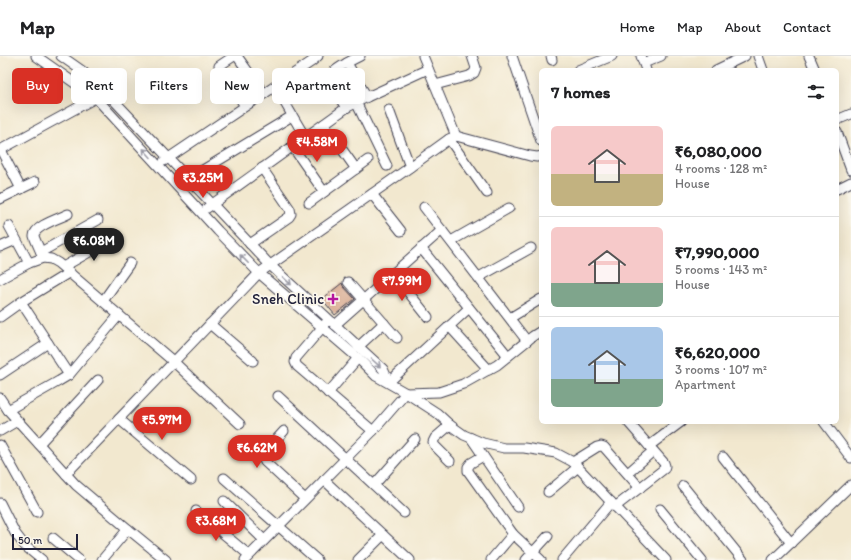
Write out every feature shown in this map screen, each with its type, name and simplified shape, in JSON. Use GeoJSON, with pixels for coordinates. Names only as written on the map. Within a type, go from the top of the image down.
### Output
{"type":"FeatureCollection","features":[{"type":"Feature","properties":{"kind":"street"},"geometry":{"type":"LineString","coordinates":[[36,56],[71,80]]}},
{"type":"Feature","properties":{"kind":"street"},"geometry":{"type":"LineString","coordinates":[[62,56],[78,68]]}},
{"type":"Feature","properties":{"kind":"street"},"geometry":{"type":"LineString","coordinates":[[234,56],[219,66],[245,106]]}},
{"type":"Feature","properties":{"kind":"street"},"geometry":{"type":"LineString","coordinates":[[237,56],[246,68]]}},
{"type":"Feature","properties":{"kind":"street"},"geometry":{"type":"LineString","coordinates":[[301,68],[318,56]]}},
{"type":"Feature","properties":{"kind":"street"},"geometry":{"type":"LineString","coordinates":[[346,108],[330,82],[330,74],[360,56]]}},
{"type":"Feature","properties":{"kind":"street"},"geometry":{"type":"LineString","coordinates":[[423,56],[435,85],[452,138],[487,193]]}},
{"type":"Feature","properties":{"kind":"street"},"geometry":{"type":"LineString","coordinates":[[435,85],[469,76],[474,73],[476,68],[472,56]]}},
{"type":"Feature","properties":{"kind":"street"},"geometry":{"type":"LineString","coordinates":[[512,56],[539,136]]}},
{"type":"Feature","properties":{"kind":"street"},"geometry":{"type":"LineString","coordinates":[[583,68],[612,56]]}},
{"type":"Feature","properties":{"kind":"street"},"geometry":{"type":"LineString","coordinates":[[644,63],[661,56]]}},
{"type":"Feature","properties":{"kind":"street"},"geometry":{"type":"LineString","coordinates":[[720,68],[745,56]]}},
{"type":"Feature","properties":{"kind":"street"},"geometry":{"type":"LineString","coordinates":[[758,56],[762,68]]}},
{"type":"Feature","properties":{"kind":"street"},"geometry":{"type":"LineString","coordinates":[[810,56],[814,68]]}},
{"type":"Feature","properties":{"kind":"street"},"geometry":{"type":"LineString","coordinates":[[347,63],[367,97],[428,69]]}},
{"type":"Feature","properties":{"kind":"street"},"geometry":{"type":"LineString","coordinates":[[264,94],[272,88]]}},
{"type":"Feature","properties":{"kind":"street"},"geometry":{"type":"LineString","coordinates":[[21,189],[0,150],[85,104]]}},
{"type":"Feature","properties":{"kind":"street"},"geometry":{"type":"LineString","coordinates":[[102,104],[258,273],[358,358],[376,376],[389,382],[437,413],[464,435],[483,443],[504,448],[524,448],[556,453],[575,465],[666,560]]}},
{"type":"Feature","properties":{"kind":"street"},"geometry":{"type":"LineString","coordinates":[[117,104],[270,265],[383,369],[389,382]]}},
{"type":"Feature","properties":{"kind":"street"},"geometry":{"type":"LineString","coordinates":[[158,165],[248,104]]}},
{"type":"Feature","properties":{"kind":"street"},"geometry":{"type":"LineString","coordinates":[[285,104],[305,137]]}},
{"type":"Feature","properties":{"kind":"street"},"geometry":{"type":"LineString","coordinates":[[201,213],[292,146],[353,104]]}},
{"type":"Feature","properties":{"kind":"street"},"geometry":{"type":"LineString","coordinates":[[357,104],[387,166]]}},
{"type":"Feature","properties":{"kind":"street"},"geometry":{"type":"LineString","coordinates":[[389,110],[410,167]]}},
{"type":"Feature","properties":{"kind":"street"},"geometry":{"type":"LineString","coordinates":[[839,119],[851,114]]}},
{"type":"Feature","properties":{"kind":"street"},"geometry":{"type":"LineString","coordinates":[[188,179],[292,116]]}},
{"type":"Feature","properties":{"kind":"street"},"geometry":{"type":"LineString","coordinates":[[324,124],[356,169]]}},
{"type":"Feature","properties":{"kind":"street"},"geometry":{"type":"LineString","coordinates":[[839,137],[851,170]]}},
{"type":"Feature","properties":{"kind":"street"},"geometry":{"type":"LineString","coordinates":[[66,474],[258,273],[452,138],[530,156],[539,156]]}},
{"type":"Feature","properties":{"kind":"street"},"geometry":{"type":"LineString","coordinates":[[292,146],[324,192]]}},
{"type":"Feature","properties":{"kind":"street"},"geometry":{"type":"LineString","coordinates":[[309,203],[368,160]]}},
{"type":"Feature","properties":{"kind":"street"},"geometry":{"type":"LineString","coordinates":[[250,244],[289,218],[291,214],[290,209],[262,168]]}},
{"type":"Feature","properties":{"kind":"street"},"geometry":{"type":"LineString","coordinates":[[0,199],[35,182]]}},
{"type":"Feature","properties":{"kind":"street"},"geometry":{"type":"LineString","coordinates":[[839,189],[850,186]]}},
{"type":"Feature","properties":{"kind":"street"},"geometry":{"type":"LineString","coordinates":[[372,194],[401,231]]}},
{"type":"Feature","properties":{"kind":"street"},"geometry":{"type":"LineString","coordinates":[[424,207],[527,341]]}},
{"type":"Feature","properties":{"kind":"street"},"geometry":{"type":"LineString","coordinates":[[451,241],[509,208]]}},
{"type":"Feature","properties":{"kind":"street"},"geometry":{"type":"LineString","coordinates":[[68,214],[39,227],[35,231],[34,236],[42,255],[58,263],[67,270],[174,362],[240,424]]}},
{"type":"Feature","properties":{"kind":"street"},"geometry":{"type":"LineString","coordinates":[[0,279],[29,264],[98,220]]}},
{"type":"Feature","properties":{"kind":"street"},"geometry":{"type":"LineString","coordinates":[[9,226],[29,264]]}},
{"type":"Feature","properties":{"kind":"street"},"geometry":{"type":"LineString","coordinates":[[372,431],[297,366],[295,362],[296,358],[322,328],[332,323],[364,299],[442,230]]}},
{"type":"Feature","properties":{"kind":"street"},"geometry":{"type":"LineString","coordinates":[[0,317],[114,238]]}},
{"type":"Feature","properties":{"kind":"street"},"geometry":{"type":"LineString","coordinates":[[0,247],[16,240]]}},
{"type":"Feature","properties":{"kind":"street"},"geometry":{"type":"LineString","coordinates":[[421,248],[508,356]]}},
{"type":"Feature","properties":{"kind":"street"},"geometry":{"type":"LineString","coordinates":[[479,277],[531,248]]}},
{"type":"Feature","properties":{"kind":"street"},"geometry":{"type":"LineString","coordinates":[[103,301],[130,263]]}},
{"type":"Feature","properties":{"kind":"street"},"geometry":{"type":"LineString","coordinates":[[393,273],[428,316]]}},
{"type":"Feature","properties":{"kind":"street"},"geometry":{"type":"LineString","coordinates":[[348,282],[397,338]]}},
{"type":"Feature","properties":{"kind":"street"},"geometry":{"type":"LineString","coordinates":[[510,318],[539,300]]}},
{"type":"Feature","properties":{"kind":"street"},"geometry":{"type":"LineString","coordinates":[[21,302],[69,375]]}},
{"type":"Feature","properties":{"kind":"street"},"geometry":{"type":"LineString","coordinates":[[389,382],[469,308]]}},
{"type":"Feature","properties":{"kind":"street"},"geometry":{"type":"LineString","coordinates":[[8,410],[69,375],[119,315]]}},
{"type":"Feature","properties":{"kind":"street"},"geometry":{"type":"LineString","coordinates":[[358,347],[384,323]]}},
{"type":"Feature","properties":{"kind":"street"},"geometry":{"type":"LineString","coordinates":[[210,324],[253,361]]}},
{"type":"Feature","properties":{"kind":"street"},"geometry":{"type":"LineString","coordinates":[[449,326],[489,370]]}},
{"type":"Feature","properties":{"kind":"street"},"geometry":{"type":"LineString","coordinates":[[196,511],[247,558],[346,458],[406,393],[439,392],[463,384],[497,365],[539,332]]}},
{"type":"Feature","properties":{"kind":"street"},"geometry":{"type":"LineString","coordinates":[[0,375],[48,343]]}},
{"type":"Feature","properties":{"kind":"street"},"geometry":{"type":"LineString","coordinates":[[328,393],[358,358]]}},
{"type":"Feature","properties":{"kind":"street"},"geometry":{"type":"LineString","coordinates":[[39,444],[98,380]]}},
{"type":"Feature","properties":{"kind":"street"},"geometry":{"type":"LineString","coordinates":[[278,396],[404,513]]}},
{"type":"Feature","properties":{"kind":"street"},"geometry":{"type":"LineString","coordinates":[[0,399],[8,410],[81,490],[166,560]]}},
{"type":"Feature","properties":{"kind":"street"},"geometry":{"type":"LineString","coordinates":[[119,419],[191,480]]}},
{"type":"Feature","properties":{"kind":"street"},"geometry":{"type":"LineString","coordinates":[[0,431],[18,421]]}},
{"type":"Feature","properties":{"kind":"street"},"geometry":{"type":"LineString","coordinates":[[562,560],[613,505],[640,488],[664,469],[664,463],[630,424]]}},
{"type":"Feature","properties":{"kind":"street"},"geometry":{"type":"LineString","coordinates":[[628,473],[651,448],[679,424]]}},
{"type":"Feature","properties":{"kind":"street"},"geometry":{"type":"LineString","coordinates":[[826,424],[851,458]]}},
{"type":"Feature","properties":{"kind":"street"},"geometry":{"type":"LineString","coordinates":[[450,425],[435,438],[433,442],[450,461]]}},
{"type":"Feature","properties":{"kind":"street"},"geometry":{"type":"LineString","coordinates":[[284,431],[263,454],[263,458],[265,462],[305,499]]}},
{"type":"Feature","properties":{"kind":"street"},"geometry":{"type":"LineString","coordinates":[[374,485],[415,438]]}},
{"type":"Feature","properties":{"kind":"street"},"geometry":{"type":"LineString","coordinates":[[471,438],[518,507]]}},
{"type":"Feature","properties":{"kind":"street"},"geometry":{"type":"LineString","coordinates":[[0,445],[37,512]]}},
{"type":"Feature","properties":{"kind":"street"},"geometry":{"type":"LineString","coordinates":[[548,492],[575,465],[597,447],[601,446],[604,447],[640,488]]}},
{"type":"Feature","properties":{"kind":"street"},"geometry":{"type":"LineString","coordinates":[[483,456],[471,463],[468,467],[468,471],[513,534],[541,560]]}},
{"type":"Feature","properties":{"kind":"street"},"geometry":{"type":"LineString","coordinates":[[723,456],[791,543]]}},
{"type":"Feature","properties":{"kind":"street"},"geometry":{"type":"LineString","coordinates":[[224,478],[317,560]]}},
{"type":"Feature","properties":{"kind":"street"},"geometry":{"type":"LineString","coordinates":[[324,480],[410,560]]}},
{"type":"Feature","properties":{"kind":"street"},"geometry":{"type":"LineString","coordinates":[[773,560],[851,485]]}},
{"type":"Feature","properties":{"kind":"street"},"geometry":{"type":"LineString","coordinates":[[683,486],[743,560]]}},
{"type":"Feature","properties":{"kind":"street"},"geometry":{"type":"LineString","coordinates":[[224,502],[264,540]]}},
{"type":"Feature","properties":{"kind":"street"},"geometry":{"type":"LineString","coordinates":[[0,503],[15,533],[25,546],[42,560]]}},
{"type":"Feature","properties":{"kind":"street"},"geometry":{"type":"LineString","coordinates":[[660,509],[702,560]]}},
{"type":"Feature","properties":{"kind":"street"},"geometry":{"type":"LineString","coordinates":[[102,560],[128,529]]}},
{"type":"Feature","properties":{"kind":"street"},"geometry":{"type":"LineString","coordinates":[[491,560],[513,534]]}},
{"type":"Feature","properties":{"kind":"street"},"geometry":{"type":"LineString","coordinates":[[360,559],[383,535]]}},
{"type":"Feature","properties":{"kind":"street"},"geometry":{"type":"LineString","coordinates":[[526,560],[548,536]]}},
{"type":"Feature","properties":{"kind":"street"},"geometry":{"type":"LineString","coordinates":[[52,538],[80,560]]}},
{"type":"Feature","properties":{"kind":"building"},"geometry":{"type":"Polygon","coordinates":[[[342,283],[355,299],[335,315],[322,299],[342,283]]]}},
{"type":"Feature","properties":{"kind":"place","name":"Sneh Clinic"},"geometry":{"type":"Point","coordinates":[333,299]}}]}
